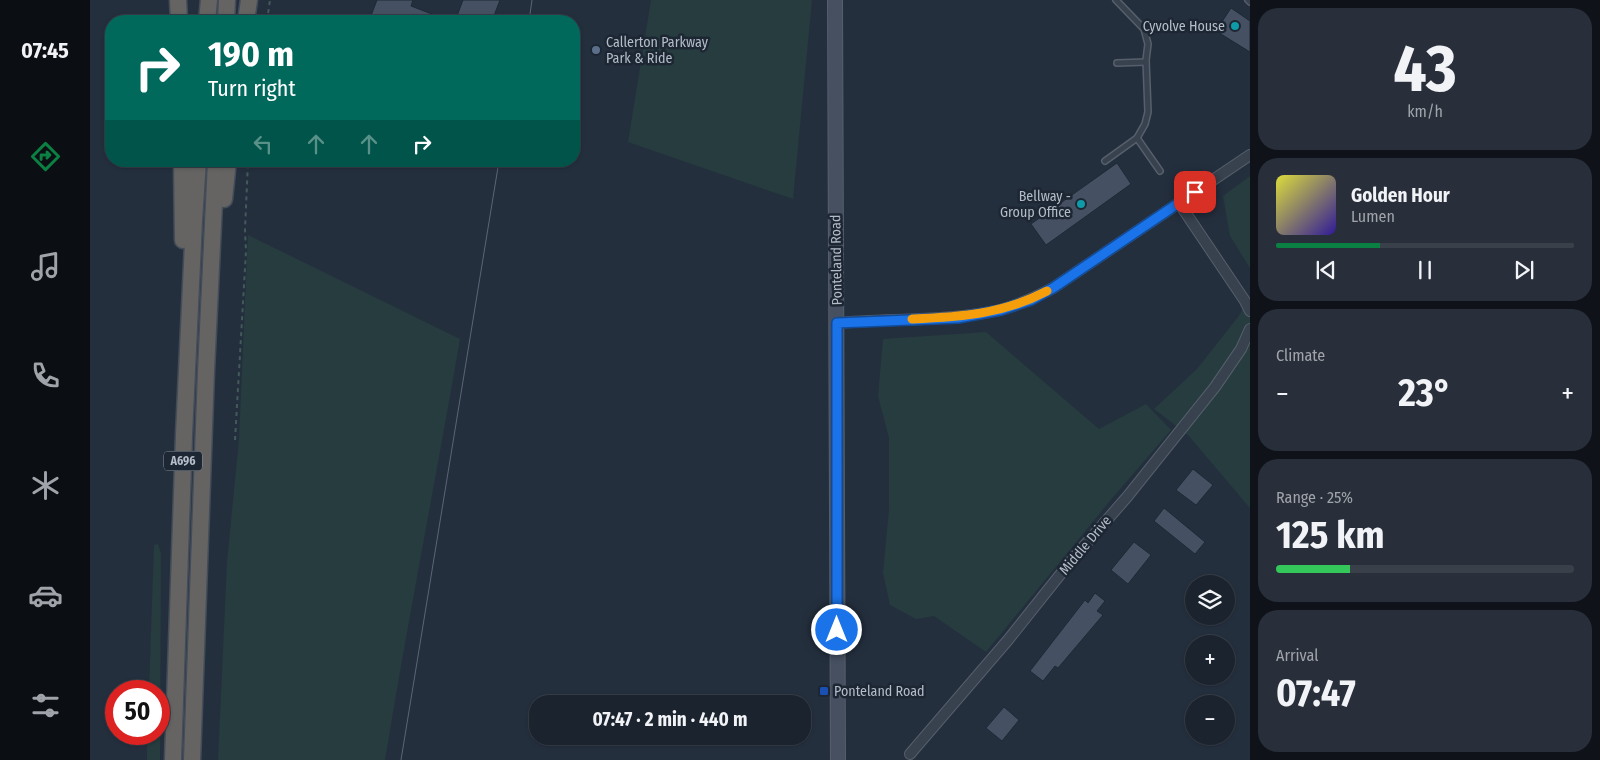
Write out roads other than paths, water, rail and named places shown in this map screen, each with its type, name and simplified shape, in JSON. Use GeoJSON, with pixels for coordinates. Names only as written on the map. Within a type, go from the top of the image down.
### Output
{"type":"FeatureCollection","features":[{"type":"Feature","properties":{"kind":"highway"},"geometry":{"type":"LineString","coordinates":[[178,0],[179,15]]}},
{"type":"Feature","properties":{"kind":"highway"},"geometry":{"type":"LineString","coordinates":[[208,15],[209,0]]}},
{"type":"Feature","properties":{"kind":"highway"},"geometry":{"type":"LineString","coordinates":[[226,15],[227,0]]}},
{"type":"Feature","properties":{"kind":"highway"},"geometry":{"type":"LineString","coordinates":[[247,15],[249,0]]}},
{"type":"Feature","properties":{"kind":"highway"},"geometry":{"type":"LineString","coordinates":[[182,167],[183,268],[180,330],[184,435]]}},
{"type":"Feature","properties":{"kind":"highway","name":"A696"},"geometry":{"type":"LineString","coordinates":[[173,760],[184,435],[198,167]]}},
{"type":"Feature","properties":{"kind":"highway","name":"A696"},"geometry":{"type":"LineString","coordinates":[[192,760],[206,371],[216,167]]}},
{"type":"Feature","properties":{"kind":"highway"},"geometry":{"type":"LineString","coordinates":[[206,371],[220,265],[222,217],[227,167]]}},
{"type":"Feature","properties":{"kind":"main road","name":"Ponteland Road"},"geometry":{"type":"LineString","coordinates":[[835,0],[838,760]]}},
{"type":"Feature","properties":{"kind":"street"},"geometry":{"type":"LineString","coordinates":[[837,323],[958,318],[1001,310],[1031,300],[1053,288],[1250,155]]}},
{"type":"Feature","properties":{"kind":"street"},"geometry":{"type":"LineString","coordinates":[[1179,203],[1250,312]]}},
{"type":"Feature","properties":{"kind":"street","name":"Middle Drive"},"geometry":{"type":"LineString","coordinates":[[910,754],[1127,497],[1215,387],[1241,349],[1250,329]]}},
{"type":"Feature","properties":{"kind":"lane"},"geometry":{"type":"LineString","coordinates":[[1105,160],[1137,138],[1146,124],[1148,112],[1146,62],[1148,44],[1144,29],[1116,0]]}},
{"type":"Feature","properties":{"kind":"lane"},"geometry":{"type":"LineString","coordinates":[[1117,63],[1146,62]]}},
{"type":"Feature","properties":{"kind":"lane"},"geometry":{"type":"LineString","coordinates":[[1137,138],[1160,171]]}},
{"type":"Feature","properties":{"kind":"tram line"},"geometry":{"type":"LineString","coordinates":[[530,15],[532,0]]}},
{"type":"Feature","properties":{"kind":"tram line"},"geometry":{"type":"LineString","coordinates":[[401,760],[498,167]]}},
{"type":"Feature","properties":{"kind":"place","name":"Cyvolve House"},"geometry":{"type":"Point","coordinates":[1235,26]}},
{"type":"Feature","properties":{"kind":"place","name":"Callerton Parkway Park & Ride"},"geometry":{"type":"Point","coordinates":[596,50]}},
{"type":"Feature","properties":{"kind":"place","name":"Bellway - Group Office"},"geometry":{"type":"Point","coordinates":[1081,204]}},
{"type":"Feature","properties":{"kind":"place","name":"Ponteland Road"},"geometry":{"type":"Point","coordinates":[824,691]}}]}
